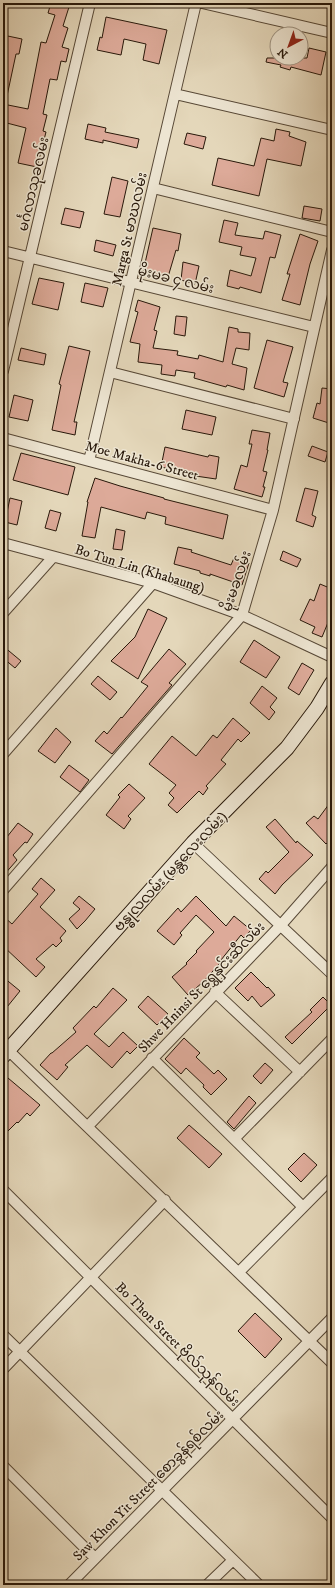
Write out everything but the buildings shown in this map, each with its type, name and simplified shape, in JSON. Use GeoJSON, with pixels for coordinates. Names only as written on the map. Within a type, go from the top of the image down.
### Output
{"type":"FeatureCollection","features":[{"type":"Feature","properties":{"kind":"street","name":"မင်္ဂလာသုခလမ်း"},"geometry":{"type":"LineString","coordinates":[[3,371],[90,3]]}},
{"type":"Feature","properties":{"kind":"street","name":"Marga St မာဃလမ်း"},"geometry":{"type":"LineString","coordinates":[[89,461],[196,3]]}},
{"type":"Feature","properties":{"kind":"street"},"geometry":{"type":"LineString","coordinates":[[203,3],[328,32]]}},
{"type":"Feature","properties":{"kind":"street"},"geometry":{"type":"LineString","coordinates":[[175,94],[332,130]]}},
{"type":"Feature","properties":{"kind":"street"},"geometry":{"type":"LineString","coordinates":[[153,188],[332,232]]}},
{"type":"Feature","properties":{"kind":"street","name":"မိုးမခလမ်း"},"geometry":{"type":"LineString","coordinates":[[3,890],[242,615],[273,510],[332,250]]}},
{"type":"Feature","properties":{"kind":"street","name":"မိုးမခ ၄ လမ်း"},"geometry":{"type":"LineString","coordinates":[[3,251],[314,327]]}},
{"type":"Feature","properties":{"kind":"street"},"geometry":{"type":"LineString","coordinates":[[110,372],[294,419]]}},
{"type":"Feature","properties":{"kind":"street","name":"Moe Makha-6 Street"},"geometry":{"type":"LineString","coordinates":[[3,438],[273,510]]}},
{"type":"Feature","properties":{"kind":"street","name":"Bo Tun Lin (Khabaung)"},"geometry":{"type":"LineString","coordinates":[[3,543],[153,583],[242,615],[332,658]]}},
{"type":"Feature","properties":{"kind":"street"},"geometry":{"type":"LineString","coordinates":[[3,614],[53,557]]}},
{"type":"Feature","properties":{"kind":"street"},"geometry":{"type":"LineString","coordinates":[[3,754],[153,583]]}},
{"type":"Feature","properties":{"kind":"street","name":"ဗန္ဓုလလမ်း (မန္တလေးလမ်း)"},"geometry":{"type":"LineString","coordinates":[[6,1053],[193,843],[287,748],[317,708],[332,683]]}},
{"type":"Feature","properties":{"kind":"street"},"geometry":{"type":"LineString","coordinates":[[193,843],[332,974]]}},
{"type":"Feature","properties":{"kind":"street","name":"Shwe Hninsi St ရွှေနှင်းဆီလမ်း"},"geometry":{"type":"LineString","coordinates":[[88,1126],[215,992],[281,925],[332,867]]}},
{"type":"Feature","properties":{"kind":"street"},"geometry":{"type":"LineString","coordinates":[[215,992],[300,1072]]}},
{"type":"Feature","properties":{"kind":"street"},"geometry":{"type":"LineString","coordinates":[[234,1139],[332,1039]]}},
{"type":"Feature","properties":{"kind":"street"},"geometry":{"type":"LineString","coordinates":[[6,1053],[88,1126],[332,1363]]}},
{"type":"Feature","properties":{"kind":"street"},"geometry":{"type":"LineString","coordinates":[[152,1058],[303,1207]]}},
{"type":"Feature","properties":{"kind":"street"},"geometry":{"type":"LineString","coordinates":[[239,1272],[332,1178]]}},
{"type":"Feature","properties":{"kind":"street","name":"Bo Thon Street ဗိုလ်သုန်လမ်း"},"geometry":{"type":"LineString","coordinates":[[3,1190],[332,1518]]}},
{"type":"Feature","properties":{"kind":"street"},"geometry":{"type":"LineString","coordinates":[[3,1369],[165,1200]]}},
{"type":"Feature","properties":{"kind":"street","name":"Saw Khon Yit Street စောခွန်ရစ်လမ်း"},"geometry":{"type":"LineString","coordinates":[[69,1585],[332,1318]]}},
{"type":"Feature","properties":{"kind":"street"},"geometry":{"type":"LineString","coordinates":[[3,1335],[259,1585]]}},
{"type":"Feature","properties":{"kind":"street"},"geometry":{"type":"LineString","coordinates":[[3,1466],[95,1558]]}},
{"type":"Feature","properties":{"kind":"street"},"geometry":{"type":"LineString","coordinates":[[207,1585],[233,1560]]}}]}
